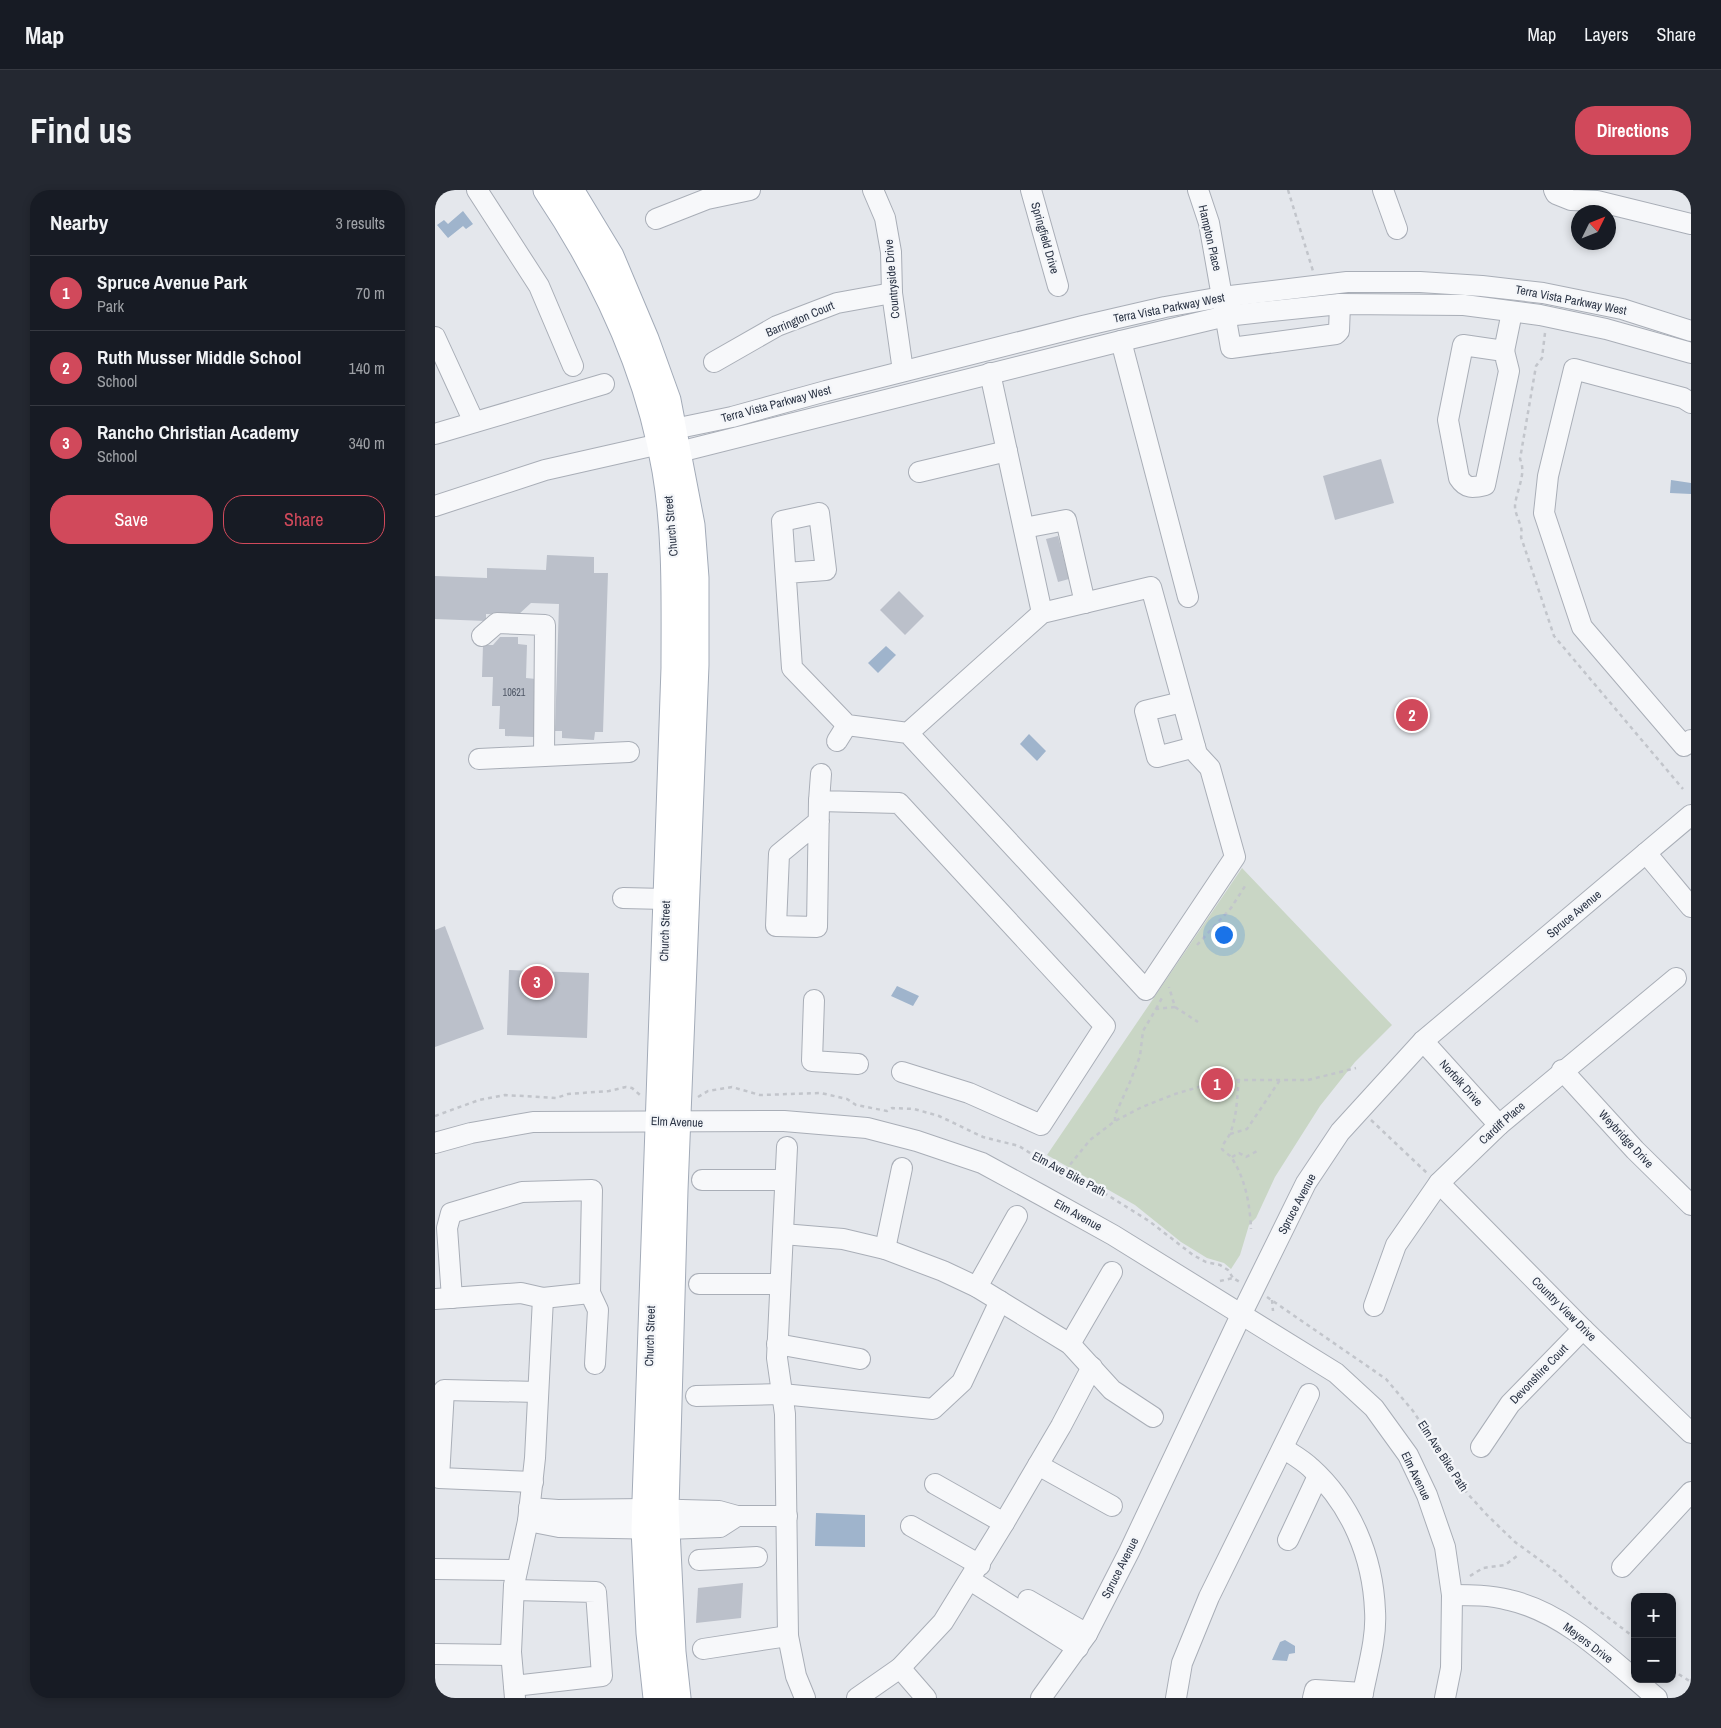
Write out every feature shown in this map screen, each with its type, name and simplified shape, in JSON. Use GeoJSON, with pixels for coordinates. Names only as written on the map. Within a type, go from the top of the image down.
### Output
{"type":"FeatureCollection","features":[{"type":"Feature","properties":{"kind":"main road","name":"Church Street"},"geometry":{"type":"LineString","coordinates":[[546,190],[569,224],[599,277],[620,323],[642,382],[671,442],[692,525],[696,578],[696,665],[668,1123],[656,1519],[649,1633],[656,1698]]}},
{"type":"Feature","properties":{"kind":"main road","name":"Church Street"},"geometry":{"type":"LineString","coordinates":[[571,190],[615,264],[647,339],[668,400],[675,579],[665,899],[668,1123]]}},
{"type":"Feature","properties":{"kind":"main road","name":"Church Street"},"geometry":{"type":"LineString","coordinates":[[656,1519],[678,1698]]}},
{"type":"Feature","properties":{"kind":"street"},"geometry":{"type":"LineString","coordinates":[[477,190],[539,286],[573,366]]}},
{"type":"Feature","properties":{"kind":"street"},"geometry":{"type":"LineString","coordinates":[[655,219],[707,199],[750,190]]}},
{"type":"Feature","properties":{"kind":"street","name":"Countryside Drive"},"geometry":{"type":"LineString","coordinates":[[873,190],[885,218],[891,252],[892,292],[903,371]]}},
{"type":"Feature","properties":{"kind":"street","name":"Springfield Drive"},"geometry":{"type":"LineString","coordinates":[[1031,190],[1058,286]]}},
{"type":"Feature","properties":{"kind":"street","name":"Hampton Place"},"geometry":{"type":"LineString","coordinates":[[1198,190],[1209,223],[1230,346],[1235,349],[1336,334],[1339,331],[1340,304]]}},
{"type":"Feature","properties":{"kind":"street"},"geometry":{"type":"LineString","coordinates":[[1383,190],[1397,229]]}},
{"type":"Feature","properties":{"kind":"street"},"geometry":{"type":"LineString","coordinates":[[1555,192],[1571,200],[1597,201],[1691,224]]}},
{"type":"Feature","properties":{"kind":"street","name":"Terra Vista Parkway West"},"geometry":{"type":"LineString","coordinates":[[435,506],[545,470],[990,373],[1121,341],[1224,307],[1347,282],[1419,282],[1482,286],[1543,293],[1623,309],[1691,331]]}},
{"type":"Feature","properties":{"kind":"street","name":"Barrington Court"},"geometry":{"type":"LineString","coordinates":[[714,362],[777,326],[837,303],[892,292]]}},
{"type":"Feature","properties":{"kind":"street","name":"Terra Vista Parkway West"},"geometry":{"type":"LineString","coordinates":[[671,442],[732,417],[903,371],[1165,307],[1340,304],[1464,305],[1605,329],[1691,353]]}},
{"type":"Feature","properties":{"kind":"street"},"geometry":{"type":"LineString","coordinates":[[1504,351],[1463,345],[1448,420],[1459,478],[1464,485],[1473,488],[1485,486],[1509,371],[1504,351],[1512,312]]}},
{"type":"Feature","properties":{"kind":"street"},"geometry":{"type":"LineString","coordinates":[[435,337],[474,422]]}},
{"type":"Feature","properties":{"kind":"street"},"geometry":{"type":"LineString","coordinates":[[1121,341],[1188,597]]}},
{"type":"Feature","properties":{"kind":"street"},"geometry":{"type":"LineString","coordinates":[[1691,403],[1683,398],[1574,369],[1548,476],[1544,513],[1582,627],[1684,746],[1691,740]]}},
{"type":"Feature","properties":{"kind":"street"},"geometry":{"type":"LineString","coordinates":[[990,373],[1042,613]]}},
{"type":"Feature","properties":{"kind":"street"},"geometry":{"type":"LineString","coordinates":[[435,434],[604,384]]}},
{"type":"Feature","properties":{"kind":"street"},"geometry":{"type":"LineString","coordinates":[[919,472],[1007,451]]}},
{"type":"Feature","properties":{"kind":"street"},"geometry":{"type":"LineString","coordinates":[[1024,528],[1066,520],[1085,603]]}},
{"type":"Feature","properties":{"kind":"street"},"geometry":{"type":"LineString","coordinates":[[786,573],[793,668],[842,733],[908,733],[1042,613],[1151,587],[1197,754],[1210,768],[1235,857],[1146,990],[908,733]]}},
{"type":"Feature","properties":{"kind":"street"},"geometry":{"type":"LineString","coordinates":[[482,636],[497,623],[545,625],[544,756]]}},
{"type":"Feature","properties":{"kind":"street"},"geometry":{"type":"LineString","coordinates":[[1183,702],[1145,711],[1157,757],[1195,747]]}},
{"type":"Feature","properties":{"kind":"street"},"geometry":{"type":"LineString","coordinates":[[479,758],[629,752]]}},
{"type":"Feature","properties":{"kind":"street"},"geometry":{"type":"LineString","coordinates":[[821,774],[819,811],[817,928],[776,926],[779,854],[819,811],[899,804],[1105,1026],[1041,1125],[969,1093],[902,1072]]}},
{"type":"Feature","properties":{"kind":"street","name":"Spruce Avenue"},"geometry":{"type":"LineString","coordinates":[[1041,1698],[1083,1641],[1129,1552],[1306,1183],[1340,1132],[1423,1041],[1691,815]]}},
{"type":"Feature","properties":{"kind":"street"},"geometry":{"type":"LineString","coordinates":[[1646,853],[1691,907]]}},
{"type":"Feature","properties":{"kind":"street"},"geometry":{"type":"LineString","coordinates":[[623,898],[665,899]]}},
{"type":"Feature","properties":{"kind":"street","name":"Cardiff Place"},"geometry":{"type":"LineString","coordinates":[[1374,1306],[1396,1245],[1436,1180],[1562,1070],[1676,978]]}},
{"type":"Feature","properties":{"kind":"street"},"geometry":{"type":"LineString","coordinates":[[815,1000],[812,1061],[858,1064]]}},
{"type":"Feature","properties":{"kind":"street","name":"Norfolk Drive"},"geometry":{"type":"LineString","coordinates":[[1423,1041],[1499,1125]]}},
{"type":"Feature","properties":{"kind":"street","name":"Weybridge Drive"},"geometry":{"type":"LineString","coordinates":[[1562,1070],[1635,1150],[1689,1199]]}},
{"type":"Feature","properties":{"kind":"street","name":"Elm Avenue"},"geometry":{"type":"LineString","coordinates":[[435,1143],[471,1133],[533,1122],[634,1120],[668,1123],[784,1121],[867,1128],[917,1140],[981,1163],[1113,1235],[1242,1313],[1336,1373],[1373,1408],[1408,1455],[1427,1495],[1445,1547],[1452,1595],[1451,1668],[1445,1698]]}},
{"type":"Feature","properties":{"kind":"street"},"geometry":{"type":"LineString","coordinates":[[787,1147],[777,1358],[785,1414],[788,1636],[796,1676],[805,1698]]}},
{"type":"Feature","properties":{"kind":"street"},"geometry":{"type":"LineString","coordinates":[[885,1249],[902,1168]]}},
{"type":"Feature","properties":{"kind":"street"},"geometry":{"type":"LineString","coordinates":[[702,1180],[785,1180]]}},
{"type":"Feature","properties":{"kind":"street","name":"Country View Drive"},"geometry":{"type":"LineString","coordinates":[[1436,1180],[1583,1329],[1691,1433]]}},
{"type":"Feature","properties":{"kind":"street"},"geometry":{"type":"LineString","coordinates":[[590,1293],[543,1298],[521,1293],[443,1298],[447,1228],[451,1213],[522,1192],[592,1190],[590,1293],[598,1310],[595,1364]]}},
{"type":"Feature","properties":{"kind":"street"},"geometry":{"type":"LineString","coordinates":[[977,1287],[1017,1216]]}},
{"type":"Feature","properties":{"kind":"street"},"geometry":{"type":"LineString","coordinates":[[783,1234],[843,1239],[885,1249],[943,1271],[977,1287],[1071,1344],[1113,1390],[1153,1417]]}},
{"type":"Feature","properties":{"kind":"street"},"geometry":{"type":"LineString","coordinates":[[1071,1344],[1112,1272]]}},
{"type":"Feature","properties":{"kind":"street"},"geometry":{"type":"LineString","coordinates":[[699,1284],[780,1284]]}},
{"type":"Feature","properties":{"kind":"street"},"geometry":{"type":"LineString","coordinates":[[514,1590],[596,1592],[602,1676],[515,1692],[511,1655],[514,1590],[529,1515],[533,1482],[543,1298]]}},
{"type":"Feature","properties":{"kind":"street"},"geometry":{"type":"LineString","coordinates":[[696,1396],[782,1394],[933,1409],[962,1382],[1000,1302]]}},
{"type":"Feature","properties":{"kind":"street","name":"Devonshire Court"},"geometry":{"type":"LineString","coordinates":[[1481,1447],[1510,1404],[1583,1329]]}},
{"type":"Feature","properties":{"kind":"street"},"geometry":{"type":"LineString","coordinates":[[777,1344],[860,1359]]}},
{"type":"Feature","properties":{"kind":"street"},"geometry":{"type":"LineString","coordinates":[[857,1698],[901,1668],[943,1622],[1005,1523],[1092,1367]]}},
{"type":"Feature","properties":{"kind":"street"},"geometry":{"type":"LineString","coordinates":[[533,1482],[439,1478],[444,1390],[538,1392]]}},
{"type":"Feature","properties":{"kind":"street"},"geometry":{"type":"LineString","coordinates":[[1177,1698],[1182,1663],[1209,1596],[1309,1394]]}},
{"type":"Feature","properties":{"kind":"street"},"geometry":{"type":"LineString","coordinates":[[1283,1448],[1311,1467],[1341,1502],[1361,1537],[1376,1612],[1363,1695],[1315,1690],[1313,1698]]}},
{"type":"Feature","properties":{"kind":"street"},"geometry":{"type":"LineString","coordinates":[[1038,1465],[1112,1506]]}},
{"type":"Feature","properties":{"kind":"street"},"geometry":{"type":"LineString","coordinates":[[1288,1540],[1318,1476]]}},
{"type":"Feature","properties":{"kind":"street"},"geometry":{"type":"LineString","coordinates":[[935,1484],[1005,1523]]}},
{"type":"Feature","properties":{"kind":"street"},"geometry":{"type":"LineString","coordinates":[[1622,1567],[1691,1492]]}},
{"type":"Feature","properties":{"kind":"street"},"geometry":{"type":"LineString","coordinates":[[529,1515],[558,1510],[656,1519],[787,1516]]}},
{"type":"Feature","properties":{"kind":"street"},"geometry":{"type":"LineString","coordinates":[[723,1559],[725,1518]]}},
{"type":"Feature","properties":{"kind":"street"},"geometry":{"type":"LineString","coordinates":[[911,1526],[976,1572],[1083,1641]]}},
{"type":"Feature","properties":{"kind":"street"},"geometry":{"type":"LineString","coordinates":[[699,1560],[757,1558]]}},
{"type":"Feature","properties":{"kind":"street"},"geometry":{"type":"LineString","coordinates":[[435,1569],[517,1570]]}},
{"type":"Feature","properties":{"kind":"street","name":"Meyers Drive"},"geometry":{"type":"LineString","coordinates":[[1452,1595],[1473,1595],[1509,1600],[1543,1612],[1576,1632],[1657,1698]]}},
{"type":"Feature","properties":{"kind":"street"},"geometry":{"type":"LineString","coordinates":[[703,1649],[788,1636]]}},
{"type":"Feature","properties":{"kind":"street"},"geometry":{"type":"LineString","coordinates":[[435,1654],[511,1655]]}},
{"type":"Feature","properties":{"kind":"street"},"geometry":{"type":"LineString","coordinates":[[901,1668],[926,1698]]}},
{"type":"Feature","properties":{"kind":"path"},"geometry":{"type":"LineString","coordinates":[[1288,190],[1313,273]]}},
{"type":"Feature","properties":{"kind":"path"},"geometry":{"type":"LineString","coordinates":[[1195,948],[1231,908],[1247,883]]}},
{"type":"Feature","properties":{"kind":"path"},"geometry":{"type":"LineString","coordinates":[[1115,1121],[1115,1115],[1131,1082],[1140,1056],[1143,1031],[1172,982]]}},
{"type":"Feature","properties":{"kind":"path"},"geometry":{"type":"LineString","coordinates":[[1168,988],[1175,1006],[1198,1022]]}},
{"type":"Feature","properties":{"kind":"path"},"geometry":{"type":"LineString","coordinates":[[1156,1009],[1175,1006]]}},
{"type":"Feature","properties":{"kind":"path"},"geometry":{"type":"LineString","coordinates":[[1060,1177],[1091,1140],[1115,1121],[1175,1094],[1223,1080],[1308,1080],[1356,1068]]}},
{"type":"Feature","properties":{"kind":"path"},"geometry":{"type":"LineString","coordinates":[[1239,1079],[1235,1118],[1230,1134],[1223,1143],[1222,1149],[1232,1158],[1249,1203],[1251,1229]]}},
{"type":"Feature","properties":{"kind":"path"},"geometry":{"type":"LineString","coordinates":[[1230,1134],[1247,1129],[1280,1080]]}},
{"type":"Feature","properties":{"kind":"path"},"geometry":{"type":"LineString","coordinates":[[435,1116],[479,1100],[505,1095],[556,1098],[568,1094],[609,1091],[626,1086],[632,1088],[638,1095]]}},
{"type":"Feature","properties":{"kind":"path","name":"Elm Ave Bike Path"},"geometry":{"type":"LineString","coordinates":[[695,1098],[708,1091],[732,1087],[760,1095],[821,1094],[847,1099],[856,1105],[887,1110],[892,1108],[914,1109],[939,1116],[983,1137],[1019,1146],[1052,1167],[1064,1171],[1118,1201],[1193,1255],[1228,1270],[1233,1278],[1220,1281]]}},
{"type":"Feature","properties":{"kind":"path"},"geometry":{"type":"LineString","coordinates":[[1359,1109],[1436,1180]]}},
{"type":"Feature","properties":{"kind":"path"},"geometry":{"type":"LineString","coordinates":[[1232,1158],[1239,1153],[1246,1157],[1259,1150]]}},
{"type":"Feature","properties":{"kind":"path","name":"Elm Ave Bike Path"},"geometry":{"type":"LineString","coordinates":[[1273,1312],[1272,1300],[1385,1379],[1413,1411],[1467,1493],[1487,1515],[1515,1542],[1555,1570],[1593,1606],[1631,1635]]}},
{"type":"Feature","properties":{"kind":"path"},"geometry":{"type":"LineString","coordinates":[[1471,1576],[1483,1568],[1505,1565],[1517,1556]]}},
{"type":"Feature","properties":{"kind":"path"},"geometry":{"type":"LineString","coordinates":[[1676,1673],[1691,1682]]}},
{"type":"Feature","properties":{"kind":"green space"},"geometry":{"type":"Polygon","coordinates":[[[1242,868],[1392,1025],[1355,1062],[1320,1106],[1275,1177],[1256,1218],[1249,1225],[1240,1255],[1231,1269],[1224,1263],[1207,1258],[1181,1242],[1135,1205],[1047,1155],[1242,868]]]}},
{"type":"Feature","properties":{"kind":"water"},"geometry":{"type":"Polygon","coordinates":[[[463,211],[473,224],[466,229],[463,226],[448,238],[437,225],[444,220],[448,224],[463,211]]]}},
{"type":"Feature","properties":{"kind":"water"},"geometry":{"type":"Polygon","coordinates":[[[1671,480],[1691,483],[1691,494],[1670,493],[1671,480]]]}},
{"type":"Feature","properties":{"kind":"water"},"geometry":{"type":"Polygon","coordinates":[[[886,646],[896,655],[878,673],[868,663],[886,646]]]}},
{"type":"Feature","properties":{"kind":"water"},"geometry":{"type":"Polygon","coordinates":[[[1029,734],[1046,751],[1037,761],[1020,744],[1029,734]]]}},
{"type":"Feature","properties":{"kind":"water"},"geometry":{"type":"Polygon","coordinates":[[[897,986],[919,996],[913,1006],[891,996],[897,986]]]}},
{"type":"Feature","properties":{"kind":"water"},"geometry":{"type":"Polygon","coordinates":[[[816,1513],[865,1515],[865,1547],[815,1546],[816,1513]]]}},
{"type":"Feature","properties":{"kind":"water"},"geometry":{"type":"Polygon","coordinates":[[[1285,1640],[1295,1646],[1295,1653],[1289,1654],[1287,1661],[1272,1660],[1280,1642],[1285,1640]]]}},
{"type":"Feature","properties":{"kind":"building"},"geometry":{"type":"Polygon","coordinates":[[[1381,459],[1394,503],[1335,520],[1323,476],[1381,459]]]}},
{"type":"Feature","properties":{"kind":"building"},"geometry":{"type":"Polygon","coordinates":[[[1058,536],[1069,579],[1058,582],[1046,539],[1058,536]]]}},
{"type":"Feature","properties":{"kind":"building"},"geometry":{"type":"Polygon","coordinates":[[[547,555],[594,557],[594,573],[608,573],[603,732],[595,732],[594,740],[562,738],[562,731],[555,731],[559,604],[531,603],[518,615],[486,614],[486,621],[435,619],[435,576],[487,578],[487,568],[546,570],[547,555]]]}},
{"type":"Feature","properties":{"kind":"building"},"geometry":{"type":"Polygon","coordinates":[[[899,591],[924,616],[905,635],[880,610],[899,591]]]}},
{"type":"Feature","properties":{"kind":"building"},"geometry":{"type":"Polygon","coordinates":[[[500,637],[518,637],[518,644],[527,645],[526,678],[536,679],[534,737],[505,736],[505,729],[499,729],[500,706],[492,706],[493,677],[482,677],[483,645],[493,645],[500,637]]]}},
{"type":"Feature","properties":{"kind":"building"},"geometry":{"type":"Polygon","coordinates":[[[445,926],[484,1029],[435,1047],[435,930],[445,926]]]}},
{"type":"Feature","properties":{"kind":"building"},"geometry":{"type":"Polygon","coordinates":[[[509,970],[589,973],[587,1038],[507,1035],[509,970]]]}},
{"type":"Feature","properties":{"kind":"building"},"geometry":{"type":"Polygon","coordinates":[[[743,1583],[741,1618],[696,1623],[698,1588],[743,1583]]]}},
{"type":"Feature","properties":{"kind":"place","name":"Ruth Musser Middle School"},"geometry":{"type":"Point","coordinates":[1412,715]}},
{"type":"Feature","properties":{"kind":"place","name":"Rancho Christian Academy"},"geometry":{"type":"Point","coordinates":[537,982]}},
{"type":"Feature","properties":{"kind":"place","name":"Spruce Avenue Park"},"geometry":{"type":"Point","coordinates":[1217,1084]}}]}
